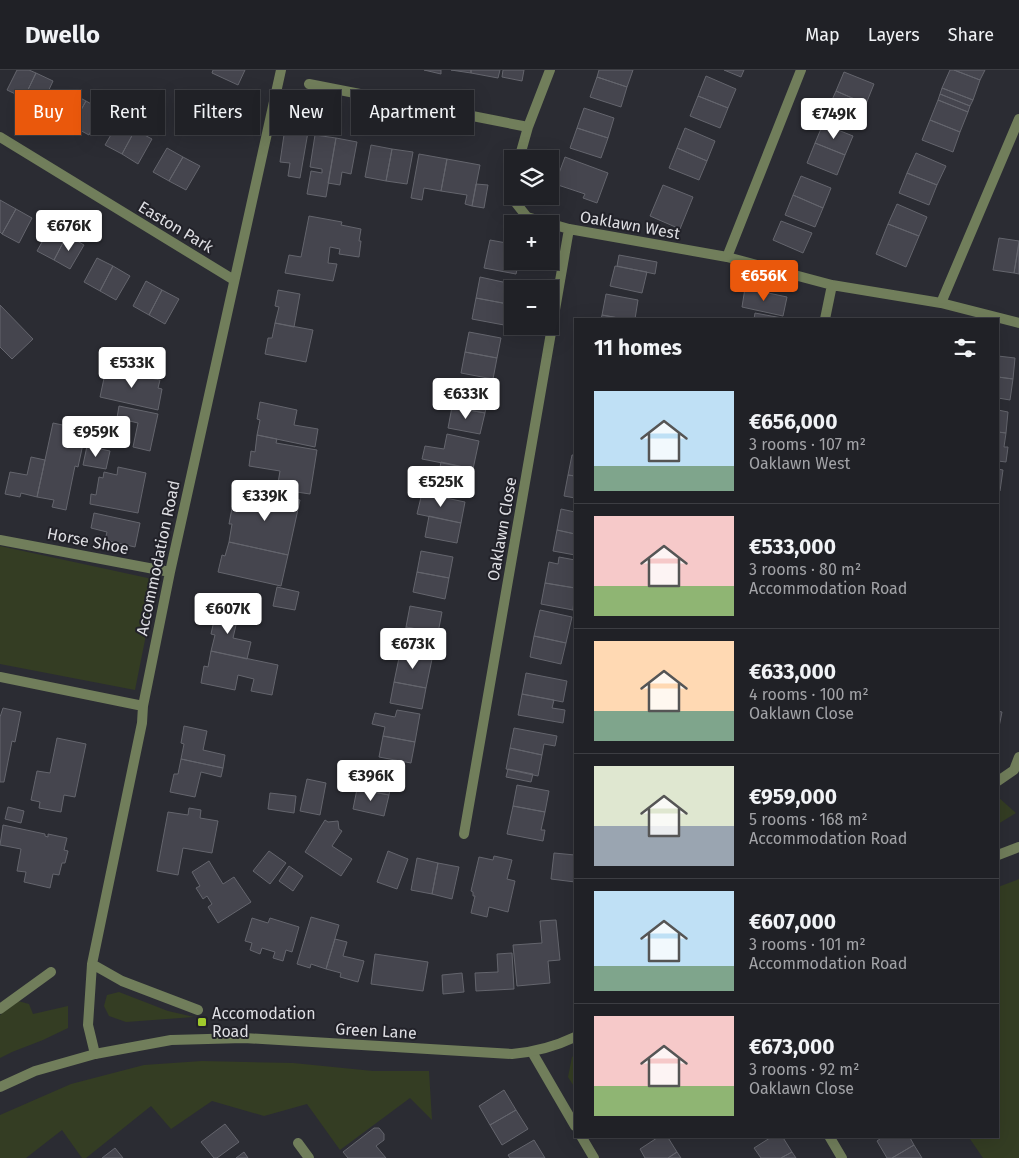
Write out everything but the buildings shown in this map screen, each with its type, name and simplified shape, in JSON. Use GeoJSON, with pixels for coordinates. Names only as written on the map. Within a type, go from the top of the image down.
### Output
{"type":"FeatureCollection","features":[{"type":"Feature","properties":{"kind":"street","name":"Accommodation Road"},"geometry":{"type":"LineString","coordinates":[[95,1054],[88,1025],[92,964],[142,723],[143,706],[170,572],[281,70]]}},
{"type":"Feature","properties":{"kind":"street"},"geometry":{"type":"LineString","coordinates":[[522,150],[528,127],[550,70]]}},
{"type":"Feature","properties":{"kind":"street"},"geometry":{"type":"LineString","coordinates":[[727,257],[801,70]]}},
{"type":"Feature","properties":{"kind":"street"},"geometry":{"type":"LineString","coordinates":[[309,84],[528,127]]}},
{"type":"Feature","properties":{"kind":"street"},"geometry":{"type":"LineString","coordinates":[[941,303],[1019,119]]}},
{"type":"Feature","properties":{"kind":"street","name":"Easton Park"},"geometry":{"type":"LineString","coordinates":[[0,137],[234,280]]}},
{"type":"Feature","properties":{"kind":"street","name":"Oaklawn West"},"geometry":{"type":"LineString","coordinates":[[517,205],[526,217],[569,229],[727,257],[832,285],[941,303],[1019,323]]}},
{"type":"Feature","properties":{"kind":"street","name":"Oaklawn Close"},"geometry":{"type":"LineString","coordinates":[[464,834],[569,229]]}},
{"type":"Feature","properties":{"kind":"street"},"geometry":{"type":"LineString","coordinates":[[825,318],[832,285]]}},
{"type":"Feature","properties":{"kind":"street","name":"Horse Shoe"},"geometry":{"type":"LineString","coordinates":[[0,540],[170,572]]}},
{"type":"Feature","properties":{"kind":"street"},"geometry":{"type":"LineString","coordinates":[[0,677],[143,706]]}},
{"type":"Feature","properties":{"kind":"street"},"geometry":{"type":"LineString","coordinates":[[999,780],[1014,770],[1019,757]]}},
{"type":"Feature","properties":{"kind":"street"},"geometry":{"type":"LineString","coordinates":[[999,855],[1019,847]]}},
{"type":"Feature","properties":{"kind":"street"},"geometry":{"type":"LineString","coordinates":[[92,964],[122,982],[198,1010]]}},
{"type":"Feature","properties":{"kind":"street"},"geometry":{"type":"LineString","coordinates":[[0,1009],[51,972]]}},
{"type":"Feature","properties":{"kind":"street","name":"Green Lane"},"geometry":{"type":"LineString","coordinates":[[0,1087],[35,1071],[95,1054],[171,1040],[244,1038],[512,1054],[532,1052],[555,1046],[574,1037]]}},
{"type":"Feature","properties":{"kind":"street"},"geometry":{"type":"LineString","coordinates":[[532,1052],[574,1124]]}},
{"type":"Feature","properties":{"kind":"street"},"geometry":{"type":"LineString","coordinates":[[582,1138],[594,1158]]}},
{"type":"Feature","properties":{"kind":"street"},"geometry":{"type":"LineString","coordinates":[[830,1138],[842,1158]]}},
{"type":"Feature","properties":{"kind":"street"},"geometry":{"type":"LineString","coordinates":[[298,1143],[309,1158]]}},
{"type":"Feature","properties":{"kind":"green space"},"geometry":{"type":"Polygon","coordinates":[[[0,546],[157,580],[135,690],[0,664],[0,546]]]}},
{"type":"Feature","properties":{"kind":"green space"},"geometry":{"type":"Polygon","coordinates":[[[999,798],[1016,813],[999,823],[999,798]]]}},
{"type":"Feature","properties":{"kind":"green space"},"geometry":{"type":"Polygon","coordinates":[[[1019,879],[1019,1158],[983,1158],[969,1138],[999,1138],[999,887],[1019,879]]]}},
{"type":"Feature","properties":{"kind":"green space"},"geometry":{"type":"Polygon","coordinates":[[[119,992],[168,1011],[194,1017],[126,1022],[109,1016],[104,1006],[107,995],[119,992]]]}},
{"type":"Feature","properties":{"kind":"green space"},"geometry":{"type":"Polygon","coordinates":[[[18,1001],[29,1004],[33,1014],[68,1006],[68,1028],[0,1058],[0,1015],[18,1001]]]}},
{"type":"Feature","properties":{"kind":"green space"},"geometry":{"type":"Polygon","coordinates":[[[574,1056],[574,1086],[568,1077],[572,1057],[574,1056]]]}},
{"type":"Feature","properties":{"kind":"green space"},"geometry":{"type":"Polygon","coordinates":[[[202,1061],[293,1063],[373,1071],[429,1071],[432,1120],[410,1098],[340,1150],[307,1104],[264,1116],[212,1101],[171,1129],[151,1106],[86,1158],[82,1158],[62,1130],[26,1158],[0,1158],[0,1115],[71,1084],[144,1065],[202,1061]]]}},
{"type":"Feature","properties":{"kind":"place","name":"Accomodation Road"},"geometry":{"type":"Point","coordinates":[202,1022]}}]}
